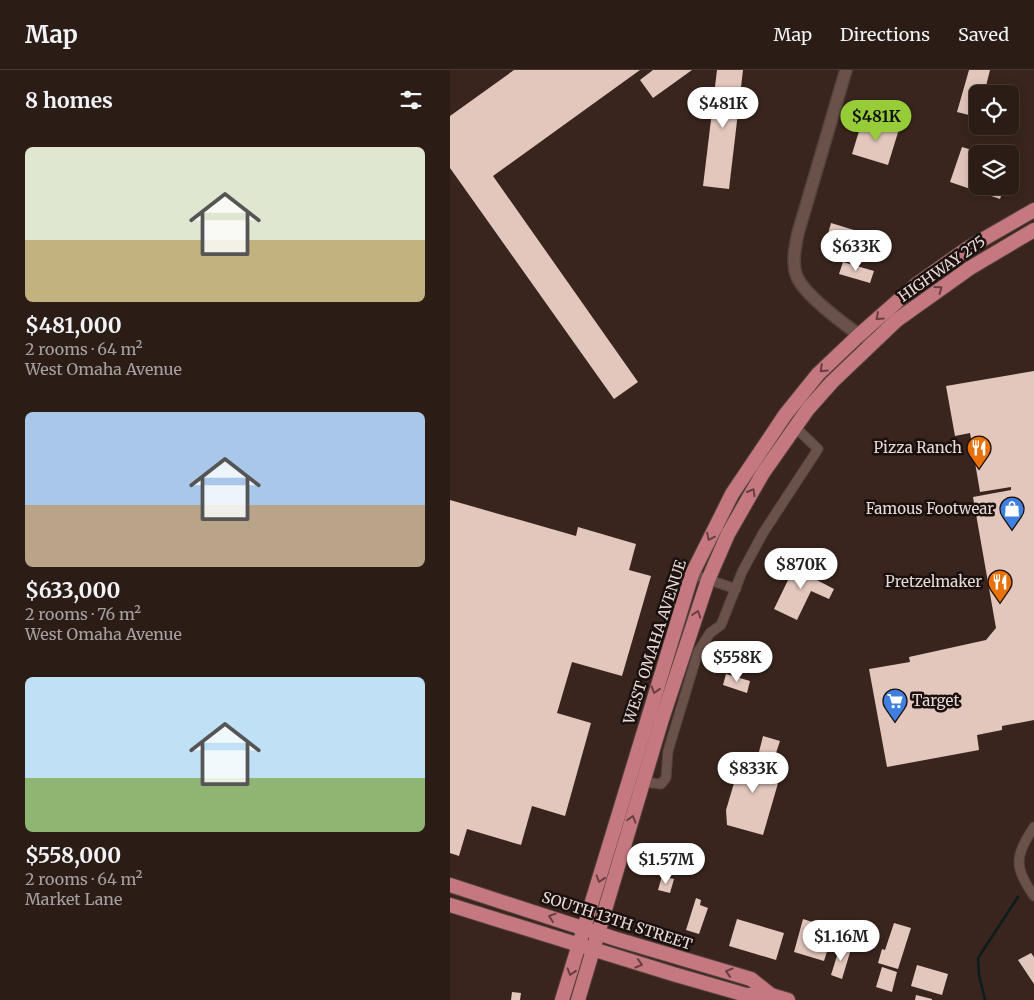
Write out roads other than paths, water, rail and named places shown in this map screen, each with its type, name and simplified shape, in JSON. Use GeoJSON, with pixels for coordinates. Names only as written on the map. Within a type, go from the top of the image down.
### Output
{"type":"FeatureCollection","features":[{"type":"Feature","properties":{"kind":"highway","name":"HIGHWAY 275"},"geometry":{"type":"LineString","coordinates":[[859,336],[917,284],[968,248],[1034,210]]}},
{"type":"Feature","properties":{"kind":"highway","name":"HIGHWAY 275"},"geometry":{"type":"LineString","coordinates":[[869,348],[897,320],[951,280],[1034,230]]}},
{"type":"Feature","properties":{"kind":"highway","name":"WEST OMAHA AVENUE"},"geometry":{"type":"LineString","coordinates":[[562,1000],[692,574],[725,507],[781,421],[818,374],[859,336]]}},
{"type":"Feature","properties":{"kind":"highway","name":"WEST OMAHA AVENUE"},"geometry":{"type":"LineString","coordinates":[[578,1000],[643,782],[708,580],[724,541],[746,501],[795,426],[832,382],[869,348]]}},
{"type":"Feature","properties":{"kind":"highway","name":"SOUTH 13TH STREET"},"geometry":{"type":"LineString","coordinates":[[450,885],[584,929],[751,979],[771,995]]}},
{"type":"Feature","properties":{"kind":"highway","name":"SOUTH 13TH STREET"},"geometry":{"type":"LineString","coordinates":[[450,905],[746,995],[771,995],[788,1000]]}},
{"type":"Feature","properties":{"kind":"street"},"geometry":{"type":"LineString","coordinates":[[846,70],[798,233],[794,261],[798,278],[807,290],[859,336],[869,348]]}},
{"type":"Feature","properties":{"kind":"street"},"geometry":{"type":"LineString","coordinates":[[643,782],[661,784],[666,778],[668,751],[698,652],[710,633],[721,625],[763,533],[818,449],[795,426]]}},
{"type":"Feature","properties":{"kind":"street"},"geometry":{"type":"LineString","coordinates":[[692,574],[736,589]]}},
{"type":"Feature","properties":{"kind":"street"},"geometry":{"type":"LineString","coordinates":[[1034,827],[1020,853],[1018,866],[1020,874],[1034,896]]}},
{"type":"Feature","properties":{"kind":"waterway"},"geometry":{"type":"LineString","coordinates":[[985,1000],[979,975],[978,958],[1018,897]]}},
{"type":"Feature","properties":{"kind":"place","name":"Pizza Ranch"},"geometry":{"type":"Point","coordinates":[979,469]}},
{"type":"Feature","properties":{"kind":"place","name":"Famous Footwear"},"geometry":{"type":"Point","coordinates":[1012,530]}},
{"type":"Feature","properties":{"kind":"place","name":"Pretzelmaker"},"geometry":{"type":"Point","coordinates":[1000,603]}},
{"type":"Feature","properties":{"kind":"place","name":"Target"},"geometry":{"type":"Point","coordinates":[895,722]}}]}
